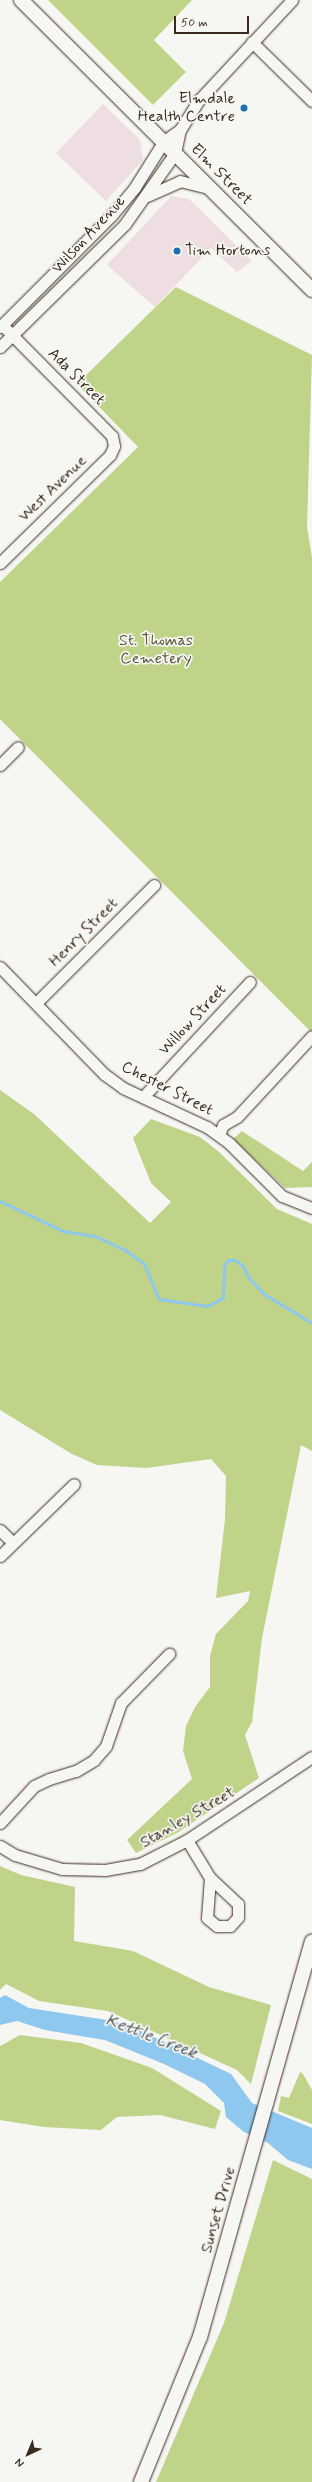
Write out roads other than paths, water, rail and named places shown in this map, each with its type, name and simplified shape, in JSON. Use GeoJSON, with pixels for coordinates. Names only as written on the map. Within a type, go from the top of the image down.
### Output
{"type":"FeatureCollection","features":[{"type":"Feature","properties":{"kind":"main road","name":"Elm Street"},"geometry":{"type":"LineString","coordinates":[[21,0],[312,290]]}},
{"type":"Feature","properties":{"kind":"main road","name":"Sunset Drive"},"geometry":{"type":"LineString","coordinates":[[141,2482],[200,2337],[250,2166],[312,1942]]}},
{"type":"Feature","properties":{"kind":"street","name":"Wilson Avenue"},"geometry":{"type":"LineString","coordinates":[[0,347],[125,224],[175,153],[180,130],[199,100],[292,0]]}},
{"type":"Feature","properties":{"kind":"street"},"geometry":{"type":"LineString","coordinates":[[252,42],[312,101]]}},
{"type":"Feature","properties":{"kind":"street","name":"Wilson Avenue"},"geometry":{"type":"LineString","coordinates":[[1,326],[52,278],[124,202],[164,141],[180,130]]}},
{"type":"Feature","properties":{"kind":"street"},"geometry":{"type":"LineString","coordinates":[[144,198],[180,181],[193,182],[210,189]]}},
{"type":"Feature","properties":{"kind":"street"},"geometry":{"type":"LineString","coordinates":[[52,278],[62,287]]}},
{"type":"Feature","properties":{"kind":"street","name":"Ada Street"},"geometry":{"type":"LineString","coordinates":[[1,326],[112,436],[114,446],[110,455]]}},
{"type":"Feature","properties":{"kind":"street","name":"West Avenue"},"geometry":{"type":"LineString","coordinates":[[0,563],[110,455]]}},
{"type":"Feature","properties":{"kind":"street"},"geometry":{"type":"LineString","coordinates":[[0,765],[18,747]]}},
{"type":"Feature","properties":{"kind":"street","name":"Henry Street"},"geometry":{"type":"LineString","coordinates":[[36,1003],[154,885]]}},
{"type":"Feature","properties":{"kind":"street","name":"Chester Street"},"geometry":{"type":"LineString","coordinates":[[0,967],[104,1074],[123,1088],[192,1118],[218,1135],[282,1196],[312,1208]]}},
{"type":"Feature","properties":{"kind":"street","name":"Willow Street"},"geometry":{"type":"LineString","coordinates":[[143,1097],[250,982]]}},
{"type":"Feature","properties":{"kind":"street"},"geometry":{"type":"LineString","coordinates":[[218,1135],[222,1125],[237,1117],[312,1036]]}},
{"type":"Feature","properties":{"kind":"street"},"geometry":{"type":"LineString","coordinates":[[0,1556],[74,1484]]}},
{"type":"Feature","properties":{"kind":"street"},"geometry":{"type":"LineString","coordinates":[[0,1530],[13,1543]]}},
{"type":"Feature","properties":{"kind":"street"},"geometry":{"type":"LineString","coordinates":[[0,1823],[34,1786],[49,1779],[76,1771],[94,1760],[106,1746],[121,1703],[169,1654]]}},
{"type":"Feature","properties":{"kind":"street","name":"Stanley Street"},"geometry":{"type":"LineString","coordinates":[[0,1846],[15,1855],[43,1865],[84,1870],[105,1870],[140,1864],[187,1840],[312,1757]]}},
{"type":"Feature","properties":{"kind":"street"},"geometry":{"type":"LineString","coordinates":[[187,1840],[210,1878]]}},
{"type":"Feature","properties":{"kind":"water","name":"Kettle Creek"},"geometry":{"type":"Polygon","coordinates":[[[5,1995],[29,2008],[107,2020],[131,2026],[231,2074],[252,2103],[312,2128],[312,2169],[288,2160],[268,2143],[244,2132],[226,2117],[224,2103],[205,2084],[164,2064],[105,2040],[45,2030],[17,2021],[0,2025],[0,1998],[5,1995]]]}},
{"type":"Feature","properties":{"kind":"waterway"},"geometry":{"type":"LineString","coordinates":[[0,1201],[63,1231],[95,1236],[125,1250],[144,1264],[159,1299],[207,1306],[223,1298],[224,1266],[228,1260],[235,1260],[242,1265],[249,1278],[264,1294],[312,1323]]}},
{"type":"Feature","properties":{"kind":"place","name":"Elmdale Health Centre"},"geometry":{"type":"Point","coordinates":[244,108]}},
{"type":"Feature","properties":{"kind":"place","name":"Tim Hortons"},"geometry":{"type":"Point","coordinates":[177,251]}},
{"type":"Feature","properties":{"kind":"park label","name":"St. Thomas Cemetery"},"geometry":{"type":"Point","coordinates":[156,650]}}]}
